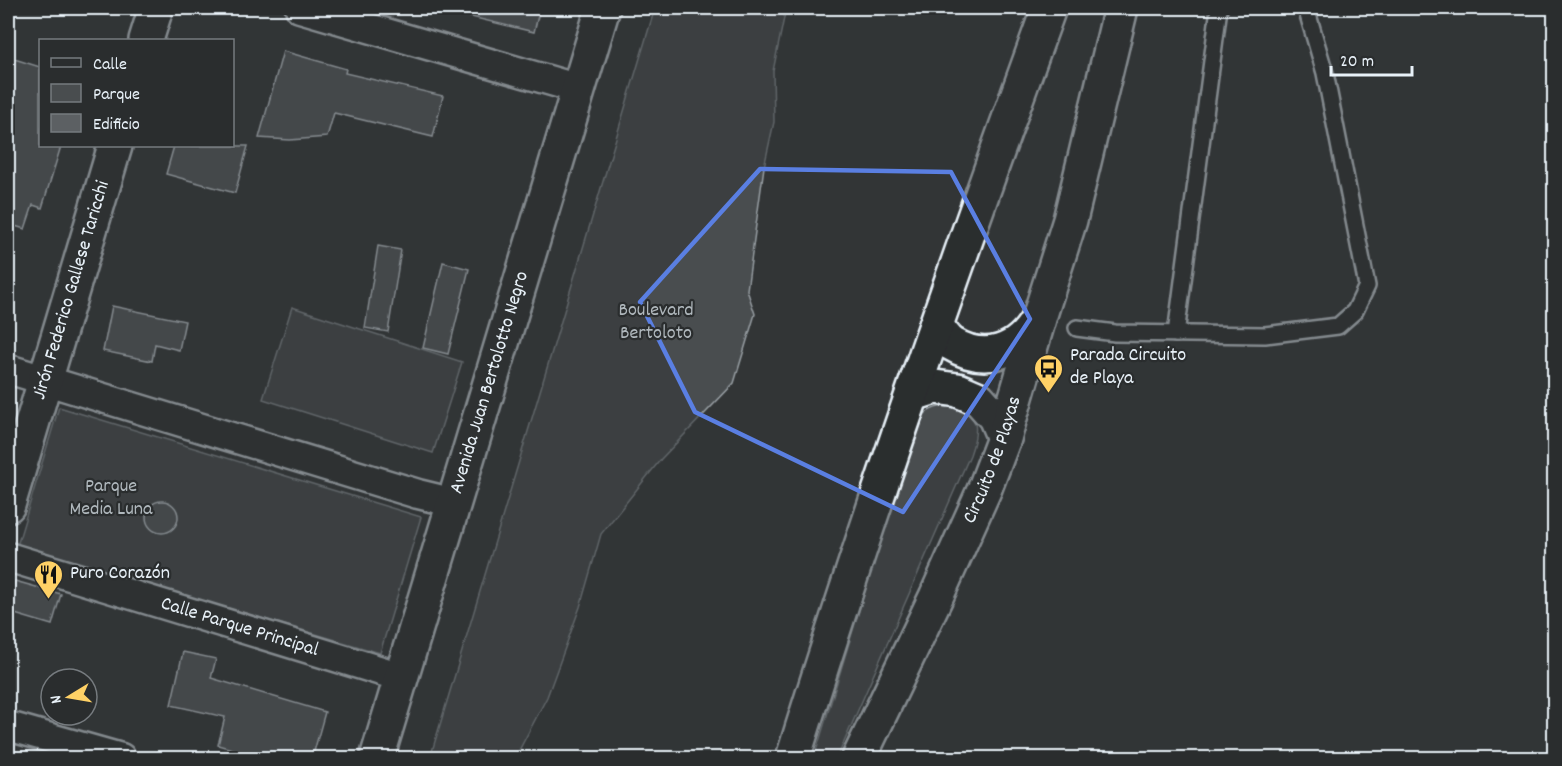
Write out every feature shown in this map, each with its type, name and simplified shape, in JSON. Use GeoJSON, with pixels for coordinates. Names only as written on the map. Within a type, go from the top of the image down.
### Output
{"type":"FeatureCollection","features":[{"type":"Feature","properties":{"kind":"main road"},"geometry":{"type":"LineString","coordinates":[[146,39],[156,8]]}},
{"type":"Feature","properties":{"kind":"main road","name":"Avenida Juan Bertolotto Negro"},"geometry":{"type":"LineString","coordinates":[[377,759],[603,8]]}},
{"type":"Feature","properties":{"kind":"main road"},"geometry":{"type":"LineString","coordinates":[[793,759],[841,604],[936,326],[1049,8]]}},
{"type":"Feature","properties":{"kind":"main road","name":"Circuito de Playas"},"geometry":{"type":"LineString","coordinates":[[859,759],[936,597],[985,488],[1004,438],[1070,220],[1121,8]]}},
{"type":"Feature","properties":{"kind":"main road","name":"Jirón Federico Gallese Taricchi"},"geometry":{"type":"LineString","coordinates":[[8,505],[115,147]]}},
{"type":"Feature","properties":{"kind":"main road"},"geometry":{"type":"LineString","coordinates":[[936,326],[950,343],[970,352],[991,354],[1012,348],[1029,334],[1040,315]]}},
{"type":"Feature","properties":{"kind":"main road"},"geometry":{"type":"LineString","coordinates":[[913,394],[935,387],[958,390],[979,399],[995,417],[1004,438]]}},
{"type":"Feature","properties":{"kind":"street"},"geometry":{"type":"LineString","coordinates":[[300,8],[579,89]]}},
{"type":"Feature","properties":{"kind":"street"},"geometry":{"type":"LineString","coordinates":[[8,369],[418,494],[455,503]]}},
{"type":"Feature","properties":{"kind":"street","name":"Calle Parque Principal"},"geometry":{"type":"LineString","coordinates":[[8,557],[401,676]]}},
{"type":"Feature","properties":{"kind":"street"},"geometry":{"type":"LineString","coordinates":[[8,726],[121,759]]}},
{"type":"Feature","properties":{"kind":"lane"},"geometry":{"type":"LineString","coordinates":[[1176,334],[1219,8]]}},
{"type":"Feature","properties":{"kind":"lane"},"geometry":{"type":"LineString","coordinates":[[1077,328],[1115,333],[1265,335],[1338,326],[1355,311],[1366,286],[1325,73],[1306,8]]}},
{"type":"Feature","properties":{"kind":"highlighted area"},"geometry":{"type":"Polygon","coordinates":[[[760,169],[951,172],[1030,319],[903,512],[695,412],[640,302],[760,169]]]}},
{"type":"Feature","properties":{"kind":"green space","name":"Boulevard Bertoloto"},"geometry":{"type":"Polygon","coordinates":[[[655,8],[786,8],[773,71],[774,122],[764,167],[747,290],[755,314],[734,383],[661,459],[601,534],[580,607],[547,697],[515,758],[430,758],[655,8]]]}},
{"type":"Feature","properties":{"kind":"green space"},"geometry":{"type":"Polygon","coordinates":[[[292,307],[462,362],[433,453],[263,399],[292,307]]]}},
{"type":"Feature","properties":{"kind":"green space"},"geometry":{"type":"Polygon","coordinates":[[[955,405],[969,414],[975,425],[975,439],[970,455],[837,758],[814,758],[915,427],[927,412],[942,406],[955,405]]]}},
{"type":"Feature","properties":{"kind":"green space","name":"Parque Media Luna"},"geometry":{"type":"Polygon","coordinates":[[[59,407],[421,517],[380,653],[17,546],[59,407]]]}},
{"type":"Feature","properties":{"kind":"building"},"geometry":{"type":"Polygon","coordinates":[[[468,8],[540,8],[534,32],[467,16],[468,8]]]}},
{"type":"Feature","properties":{"kind":"building"},"geometry":{"type":"Polygon","coordinates":[[[283,51],[346,69],[345,73],[443,96],[433,137],[334,113],[327,137],[290,140],[259,138],[283,51]]]}},
{"type":"Feature","properties":{"kind":"building"},"geometry":{"type":"Polygon","coordinates":[[[8,57],[39,67],[39,147],[61,147],[42,208],[33,205],[25,229],[8,224],[8,57]]]}},
{"type":"Feature","properties":{"kind":"building"},"geometry":{"type":"Polygon","coordinates":[[[248,146],[235,193],[166,174],[174,147],[248,146]]]}},
{"type":"Feature","properties":{"kind":"building"},"geometry":{"type":"Polygon","coordinates":[[[378,246],[401,250],[388,332],[365,328],[378,246]]]}},
{"type":"Feature","properties":{"kind":"building"},"geometry":{"type":"Polygon","coordinates":[[[443,262],[469,269],[448,354],[423,348],[443,262]]]}},
{"type":"Feature","properties":{"kind":"building"},"geometry":{"type":"Polygon","coordinates":[[[112,306],[185,321],[179,350],[155,344],[152,361],[103,351],[112,306]]]}},
{"type":"Feature","properties":{"kind":"building"},"geometry":{"type":"Polygon","coordinates":[[[162,501],[174,505],[178,517],[174,529],[162,533],[150,529],[146,517],[150,505],[162,501]]]}},
{"type":"Feature","properties":{"kind":"building"},"geometry":{"type":"Polygon","coordinates":[[[15,581],[61,594],[52,625],[8,612],[15,581]]]}},
{"type":"Feature","properties":{"kind":"building"},"geometry":{"type":"Polygon","coordinates":[[[183,652],[216,659],[211,678],[325,712],[312,759],[266,759],[218,745],[225,717],[171,705],[183,652]]]}},
{"type":"Feature","properties":{"kind":"place","name":"Parada Circuito de Playa"},"geometry":{"type":"Point","coordinates":[1049,394]}},
{"type":"Feature","properties":{"kind":"place","name":"Puro Corazón"},"geometry":{"type":"Point","coordinates":[49,600]}}]}
